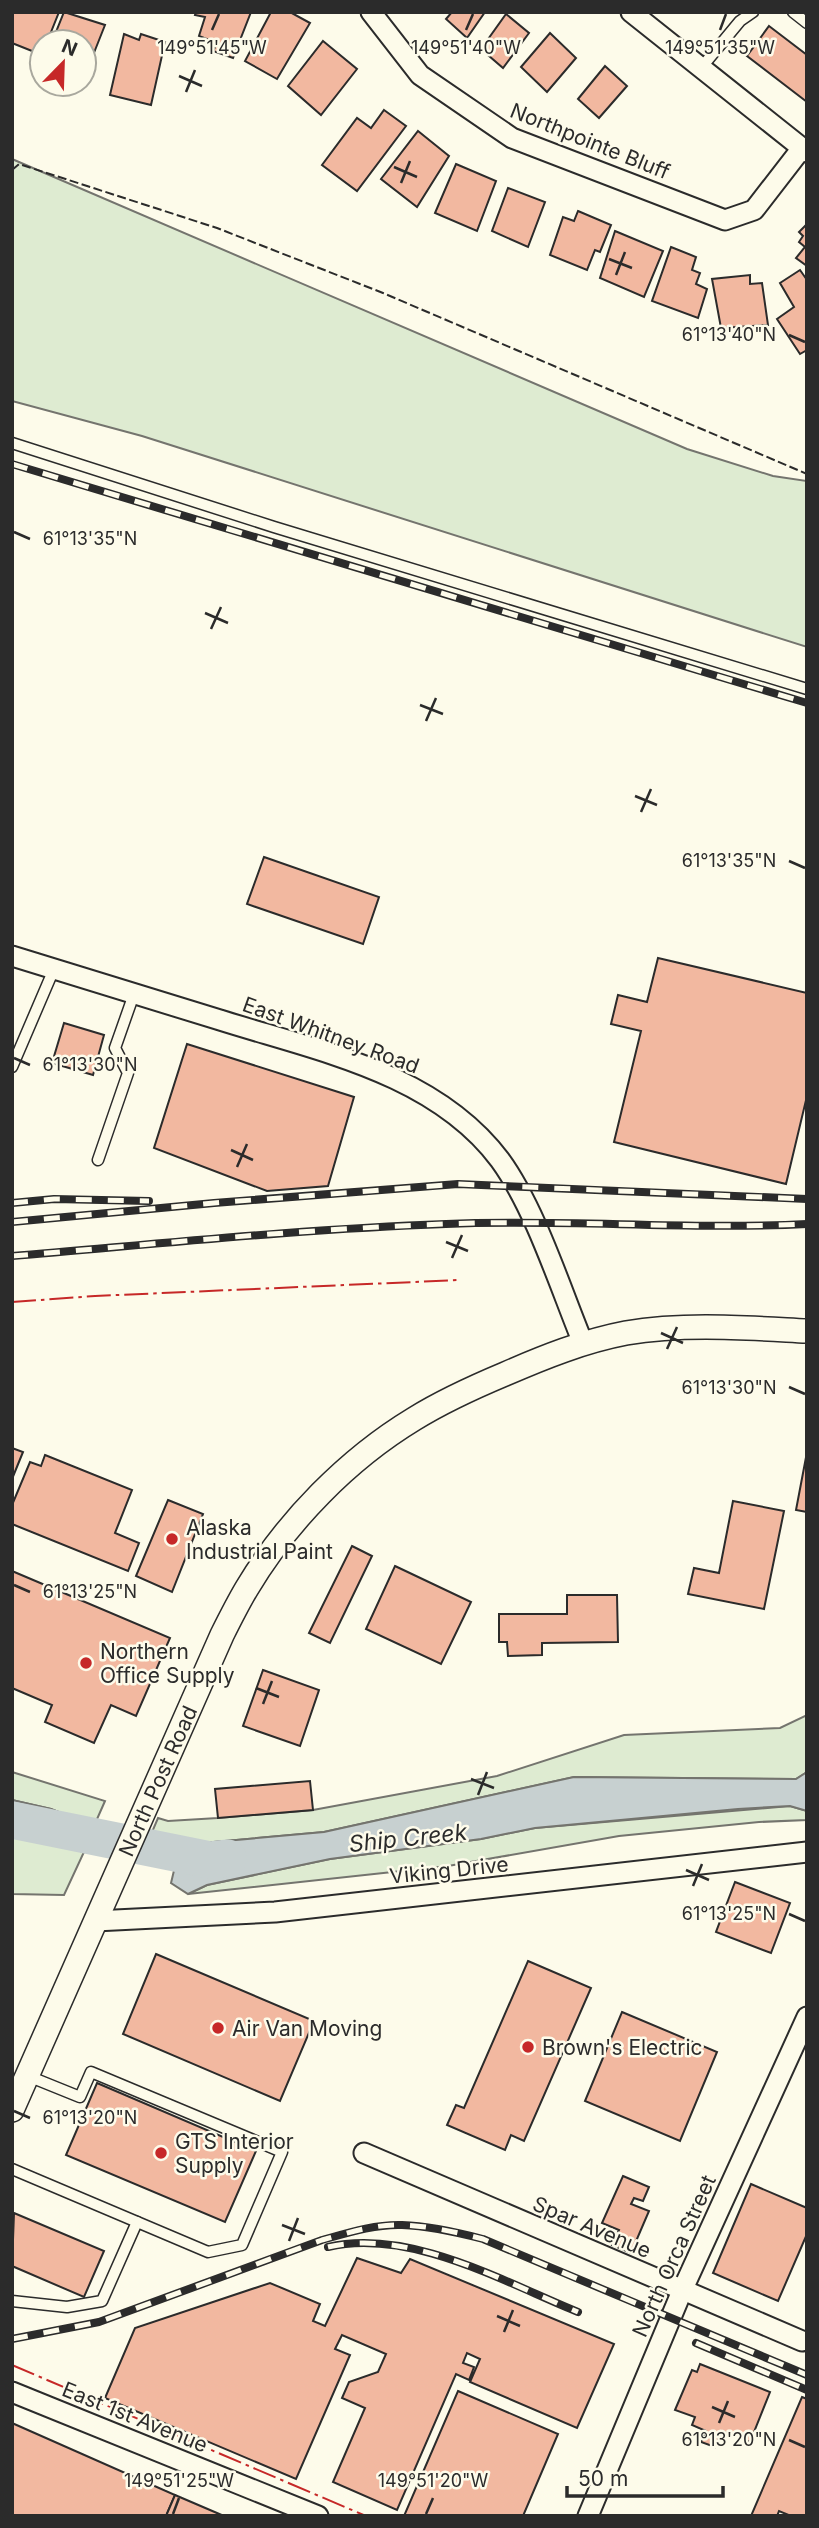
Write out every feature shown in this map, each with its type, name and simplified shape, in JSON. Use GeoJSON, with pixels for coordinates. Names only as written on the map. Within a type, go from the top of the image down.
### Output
{"type":"FeatureCollection","features":[{"type":"Feature","properties":{"kind":"street","name":"Northpointe Bluff"},"geometry":{"type":"LineString","coordinates":[[371,12],[420,75],[512,138],[725,219],[754,210],[804,150]]}},
{"type":"Feature","properties":{"kind":"street"},"geometry":{"type":"LineString","coordinates":[[631,12],[804,150]]}},
{"type":"Feature","properties":{"kind":"street","name":"East Whitney Road"},"geometry":{"type":"LineString","coordinates":[[12,956],[369,1069],[410,1085],[447,1108],[476,1133],[500,1160],[516,1185],[583,1343]]}},
{"type":"Feature","properties":{"kind":"street","name":"North Post Road"},"geometry":{"type":"LineString","coordinates":[[12,2110],[222,1635],[247,1588],[288,1530],[313,1503],[371,1450],[413,1419],[469,1389],[583,1343],[628,1333],[686,1328],[807,1331]]}},
{"type":"Feature","properties":{"kind":"street","name":"Viking Drive"},"geometry":{"type":"LineString","coordinates":[[95,1920],[275,1912],[807,1852]]}},
{"type":"Feature","properties":{"kind":"street","name":"North Orca Street"},"geometry":{"type":"LineString","coordinates":[[588,2516],[682,2291],[807,2017]]}},
{"type":"Feature","properties":{"kind":"street","name":"Spar Avenue"},"geometry":{"type":"LineString","coordinates":[[364,2153],[682,2291],[804,2335]]}},
{"type":"Feature","properties":{"kind":"street","name":"East 1st Avenue"},"geometry":{"type":"LineString","coordinates":[[12,2392],[318,2516]]}},
{"type":"Feature","properties":{"kind":"lane"},"geometry":{"type":"LineString","coordinates":[[701,68],[740,21],[753,12]]}},
{"type":"Feature","properties":{"kind":"lane"},"geometry":{"type":"LineString","coordinates":[[793,12],[807,23]]}},
{"type":"Feature","properties":{"kind":"lane"},"geometry":{"type":"LineString","coordinates":[[12,443],[274,527],[807,689]]}},
{"type":"Feature","properties":{"kind":"lane"},"geometry":{"type":"LineString","coordinates":[[12,1067],[54,969]]}},
{"type":"Feature","properties":{"kind":"lane"},"geometry":{"type":"LineString","coordinates":[[98,1160],[128,1073],[115,1048],[134,994]]}},
{"type":"Feature","properties":{"kind":"lane"},"geometry":{"type":"LineString","coordinates":[[12,2169],[208,2252],[242,2245],[282,2152],[92,2072],[80,2097],[27,2075]]}},
{"type":"Feature","properties":{"kind":"lane"},"geometry":{"type":"LineString","coordinates":[[12,2301],[67,2307],[102,2301],[137,2222]]}},
{"type":"Feature","properties":{"kind":"green space"},"geometry":{"type":"Polygon","coordinates":[[[12,159],[687,449],[773,476],[807,481],[807,647],[142,436],[12,401],[12,159]]]}},
{"type":"Feature","properties":{"kind":"green space"},"geometry":{"type":"Polygon","coordinates":[[[807,1715],[807,1772],[796,1779],[574,1777],[324,1832],[191,1844],[152,1832],[158,1818],[168,1821],[313,1810],[497,1776],[624,1735],[780,1728],[807,1715]]]}},
{"type":"Feature","properties":{"kind":"green space"},"geometry":{"type":"Polygon","coordinates":[[[12,1772],[105,1801],[94,1826],[51,1809],[12,1800],[12,1772]]]}},
{"type":"Feature","properties":{"kind":"green space"},"geometry":{"type":"Polygon","coordinates":[[[790,1806],[807,1811],[807,1820],[619,1836],[448,1866],[188,1894],[207,1885],[330,1859],[481,1839],[535,1828],[790,1806]]]}},
{"type":"Feature","properties":{"kind":"green space"},"geometry":{"type":"Polygon","coordinates":[[[12,1833],[84,1852],[64,1895],[12,1894],[12,1833]]]}},
{"type":"Feature","properties":{"kind":"water"},"geometry":{"type":"Polygon","coordinates":[[[807,1772],[807,1811],[790,1806],[738,1809],[535,1828],[481,1839],[330,1859],[207,1885],[188,1894],[171,1883],[181,1841],[191,1844],[324,1832],[574,1777],[796,1779],[807,1772]]]}},
{"type":"Feature","properties":{"kind":"water"},"geometry":{"type":"Polygon","coordinates":[[[12,1800],[51,1809],[94,1826],[84,1852],[12,1832],[12,1800]]]}},
{"type":"Feature","properties":{"kind":"building"},"geometry":{"type":"Polygon","coordinates":[[[12,12],[59,12],[53,28],[28,28],[28,49],[12,43],[12,12]]]}},
{"type":"Feature","properties":{"kind":"building"},"geometry":{"type":"Polygon","coordinates":[[[64,12],[105,25],[98,43],[98,28],[58,28],[64,12]]]}},
{"type":"Feature","properties":{"kind":"building"},"geometry":{"type":"Polygon","coordinates":[[[196,12],[251,12],[233,58],[213,51],[217,43],[199,36],[205,17],[195,15],[196,12]]]}},
{"type":"Feature","properties":{"kind":"building"},"geometry":{"type":"Polygon","coordinates":[[[271,12],[290,12],[310,23],[277,79],[245,61],[271,12]]]}},
{"type":"Feature","properties":{"kind":"building"},"geometry":{"type":"Polygon","coordinates":[[[452,12],[485,12],[467,38],[446,19],[452,12]]]}},
{"type":"Feature","properties":{"kind":"building"},"geometry":{"type":"Polygon","coordinates":[[[506,14],[529,33],[503,68],[481,49],[506,14]]]}},
{"type":"Feature","properties":{"kind":"building"},"geometry":{"type":"Polygon","coordinates":[[[769,26],[807,55],[807,102],[747,56],[769,26]]]}},
{"type":"Feature","properties":{"kind":"building"},"geometry":{"type":"Polygon","coordinates":[[[550,33],[576,58],[547,92],[521,67],[550,33]]]}},
{"type":"Feature","properties":{"kind":"building"},"geometry":{"type":"Polygon","coordinates":[[[124,34],[139,40],[141,34],[165,42],[151,105],[110,95],[124,34]]]}},
{"type":"Feature","properties":{"kind":"building"},"geometry":{"type":"Polygon","coordinates":[[[323,41],[357,69],[321,115],[288,86],[323,41]]]}},
{"type":"Feature","properties":{"kind":"building"},"geometry":{"type":"Polygon","coordinates":[[[605,66],[627,86],[599,118],[578,99],[605,66]]]}},
{"type":"Feature","properties":{"kind":"building"},"geometry":{"type":"Polygon","coordinates":[[[384,110],[406,126],[357,191],[322,165],[357,118],[371,128],[384,110]]]}},
{"type":"Feature","properties":{"kind":"building"},"geometry":{"type":"Polygon","coordinates":[[[418,131],[449,156],[417,207],[381,179],[418,131]]]}},
{"type":"Feature","properties":{"kind":"building"},"geometry":{"type":"Polygon","coordinates":[[[456,164],[496,181],[477,231],[435,213],[456,164]]]}},
{"type":"Feature","properties":{"kind":"building"},"geometry":{"type":"Polygon","coordinates":[[[508,188],[545,202],[528,247],[492,231],[508,188]]]}},
{"type":"Feature","properties":{"kind":"building"},"geometry":{"type":"Polygon","coordinates":[[[578,211],[611,225],[600,252],[595,250],[587,270],[550,255],[563,217],[574,221],[578,211]]]}},
{"type":"Feature","properties":{"kind":"building"},"geometry":{"type":"Polygon","coordinates":[[[807,224],[807,266],[796,258],[805,247],[799,242],[803,236],[799,232],[807,224]]]}},
{"type":"Feature","properties":{"kind":"building"},"geometry":{"type":"Polygon","coordinates":[[[615,231],[663,251],[644,297],[600,278],[615,231]]]}},
{"type":"Feature","properties":{"kind":"building"},"geometry":{"type":"Polygon","coordinates":[[[671,247],[696,257],[692,270],[700,273],[696,284],[707,289],[698,318],[652,301],[671,247]]]}},
{"type":"Feature","properties":{"kind":"building"},"geometry":{"type":"Polygon","coordinates":[[[800,270],[807,280],[807,350],[800,354],[777,319],[794,307],[780,283],[800,270]]]}},
{"type":"Feature","properties":{"kind":"building"},"geometry":{"type":"Polygon","coordinates":[[[750,275],[750,284],[762,283],[768,325],[721,328],[712,279],[750,275]]]}},
{"type":"Feature","properties":{"kind":"building"},"geometry":{"type":"Polygon","coordinates":[[[264,857],[379,897],[363,944],[247,904],[264,857]]]}},
{"type":"Feature","properties":{"kind":"building"},"geometry":{"type":"Polygon","coordinates":[[[658,958],[807,993],[807,1096],[786,1184],[614,1142],[641,1031],[611,1024],[618,995],[647,1002],[658,958]]]}},
{"type":"Feature","properties":{"kind":"building"},"geometry":{"type":"Polygon","coordinates":[[[64,1023],[104,1035],[93,1075],[52,1063],[64,1023]]]}},
{"type":"Feature","properties":{"kind":"building"},"geometry":{"type":"Polygon","coordinates":[[[187,1044],[354,1097],[328,1186],[267,1191],[154,1148],[187,1044]]]}},
{"type":"Feature","properties":{"kind":"building"},"geometry":{"type":"Polygon","coordinates":[[[12,1448],[23,1452],[12,1479],[12,1448]]]}},
{"type":"Feature","properties":{"kind":"building"},"geometry":{"type":"Polygon","coordinates":[[[807,1452],[807,1512],[796,1510],[807,1452]]]}},
{"type":"Feature","properties":{"kind":"building"},"geometry":{"type":"Polygon","coordinates":[[[45,1455],[132,1490],[115,1533],[139,1543],[128,1571],[12,1524],[12,1505],[30,1462],[41,1466],[45,1455]]]}},
{"type":"Feature","properties":{"kind":"building","name":"Alaska Industrial Paint"},"geometry":{"type":"Polygon","coordinates":[[[168,1500],[203,1514],[172,1592],[136,1576],[168,1500]]]}},
{"type":"Feature","properties":{"kind":"building"},"geometry":{"type":"Polygon","coordinates":[[[733,1501],[784,1511],[764,1609],[688,1594],[694,1568],[719,1573],[733,1501]]]}},
{"type":"Feature","properties":{"kind":"building"},"geometry":{"type":"Polygon","coordinates":[[[352,1546],[372,1556],[330,1643],[309,1633],[352,1546]]]}},
{"type":"Feature","properties":{"kind":"building"},"geometry":{"type":"Polygon","coordinates":[[[395,1566],[471,1602],[441,1664],[366,1629],[395,1566]]]}},
{"type":"Feature","properties":{"kind":"building","name":"Northern Office Supply"},"geometry":{"type":"Polygon","coordinates":[[[12,1571],[170,1638],[136,1716],[111,1705],[94,1743],[45,1722],[52,1705],[12,1688],[12,1571]]]}},
{"type":"Feature","properties":{"kind":"building"},"geometry":{"type":"Polygon","coordinates":[[[567,1595],[617,1595],[618,1642],[542,1643],[542,1655],[508,1656],[507,1642],[499,1642],[499,1614],[567,1614],[567,1595]]]}},
{"type":"Feature","properties":{"kind":"building"},"geometry":{"type":"Polygon","coordinates":[[[263,1670],[319,1690],[300,1746],[243,1726],[263,1670]]]}},
{"type":"Feature","properties":{"kind":"building"},"geometry":{"type":"Polygon","coordinates":[[[310,1781],[313,1810],[218,1818],[215,1789],[310,1781]]]}},
{"type":"Feature","properties":{"kind":"building"},"geometry":{"type":"Polygon","coordinates":[[[735,1882],[790,1903],[771,1953],[716,1932],[735,1882]]]}},
{"type":"Feature","properties":{"kind":"building","name":"Air Van Moving"},"geometry":{"type":"Polygon","coordinates":[[[156,1954],[314,2021],[280,2101],[123,2034],[156,1954]]]}},
{"type":"Feature","properties":{"kind":"building","name":"Brown's Electric"},"geometry":{"type":"Polygon","coordinates":[[[528,1961],[591,1988],[524,2141],[511,2135],[505,2150],[447,2125],[456,2105],[464,2108],[528,1961]]]}},
{"type":"Feature","properties":{"kind":"building"},"geometry":{"type":"Polygon","coordinates":[[[622,2012],[717,2052],[680,2141],[585,2101],[622,2012]]]}},
{"type":"Feature","properties":{"kind":"building","name":"GTS Interior Supply"},"geometry":{"type":"Polygon","coordinates":[[[97,2083],[256,2151],[225,2222],[66,2155],[97,2083]]]}},
{"type":"Feature","properties":{"kind":"building"},"geometry":{"type":"Polygon","coordinates":[[[623,2176],[649,2187],[643,2201],[634,2198],[631,2204],[649,2211],[631,2253],[612,2245],[619,2230],[602,2223],[623,2176]]]}},
{"type":"Feature","properties":{"kind":"building"},"geometry":{"type":"Polygon","coordinates":[[[751,2184],[807,2208],[807,2234],[778,2301],[713,2273],[751,2184]]]}},
{"type":"Feature","properties":{"kind":"building"},"geometry":{"type":"Polygon","coordinates":[[[14,2213],[104,2251],[84,2297],[12,2266],[14,2213]]]}},
{"type":"Feature","properties":{"kind":"building"},"geometry":{"type":"Polygon","coordinates":[[[357,2258],[401,2273],[410,2259],[614,2344],[577,2428],[470,2382],[480,2359],[467,2353],[463,2363],[474,2367],[469,2380],[456,2374],[397,2510],[333,2482],[365,2408],[342,2398],[349,2382],[378,2372],[386,2354],[342,2335],[335,2349],[350,2355],[296,2479],[105,2398],[135,2328],[270,2283],[320,2304],[313,2321],[325,2326],[357,2258]]]}},
{"type":"Feature","properties":{"kind":"building"},"geometry":{"type":"Polygon","coordinates":[[[700,2364],[770,2392],[750,2442],[722,2431],[715,2447],[701,2442],[706,2431],[692,2425],[695,2417],[675,2410],[692,2370],[697,2372],[700,2364]]]}},
{"type":"Feature","properties":{"kind":"building"},"geometry":{"type":"Polygon","coordinates":[[[458,2391],[558,2434],[523,2516],[404,2516],[458,2391]]]}},
{"type":"Feature","properties":{"kind":"building"},"geometry":{"type":"Polygon","coordinates":[[[802,2397],[807,2399],[807,2516],[791,2516],[779,2511],[777,2516],[751,2516],[802,2397]]]}},
{"type":"Feature","properties":{"kind":"building"},"geometry":{"type":"Polygon","coordinates":[[[12,2423],[175,2495],[166,2516],[12,2516],[12,2423]]]}},
{"type":"Feature","properties":{"kind":"building"},"geometry":{"type":"Polygon","coordinates":[[[175,2495],[224,2516],[166,2516],[175,2495]]]}},
{"type":"Feature","properties":{"kind":"waterway","name":"Ship Creek"},"geometry":{"type":"LineString","coordinates":[[12,1820],[210,1860],[228,1858]]}},
{"type":"Feature","properties":{"kind":"railway"},"geometry":{"type":"LineString","coordinates":[[12,464],[807,703]]}},
{"type":"Feature","properties":{"kind":"railway"},"geometry":{"type":"LineString","coordinates":[[12,1222],[458,1184],[807,1199]]}},
{"type":"Feature","properties":{"kind":"railway"},"geometry":{"type":"LineString","coordinates":[[12,1203],[54,1199],[149,1201]]}},
{"type":"Feature","properties":{"kind":"railway"},"geometry":{"type":"LineString","coordinates":[[12,1256],[392,1226],[491,1223],[716,1226],[807,1224]]}},
{"type":"Feature","properties":{"kind":"railway"},"geometry":{"type":"LineString","coordinates":[[12,2339],[99,2322],[322,2240],[371,2227],[402,2225],[483,2239],[807,2375]]}},
{"type":"Feature","properties":{"kind":"railway"},"geometry":{"type":"LineString","coordinates":[[328,2247],[359,2243],[424,2251],[488,2273],[578,2312]]}},
{"type":"Feature","properties":{"kind":"railway"},"geometry":{"type":"LineString","coordinates":[[696,2343],[807,2390]]}},
{"type":"Feature","properties":{"kind":"fence"},"geometry":{"type":"LineString","coordinates":[[12,170],[19,164],[217,228],[383,293],[807,474]]}},
{"type":"Feature","properties":{"kind":"power"},"geometry":{"type":"LineString","coordinates":[[12,1302],[459,1280]]}},
{"type":"Feature","properties":{"kind":"power"},"geometry":{"type":"LineString","coordinates":[[12,2365],[366,2516]]}},
{"type":"Feature","properties":{"kind":"place","name":"Alaska Industrial Paint"},"geometry":{"type":"Point","coordinates":[172,1539]}},
{"type":"Feature","properties":{"kind":"place","name":"Northern Office Supply"},"geometry":{"type":"Point","coordinates":[86,1663]}},
{"type":"Feature","properties":{"kind":"place","name":"Air Van Moving"},"geometry":{"type":"Point","coordinates":[218,2028]}},
{"type":"Feature","properties":{"kind":"place","name":"Brown's Electric"},"geometry":{"type":"Point","coordinates":[528,2047]}},
{"type":"Feature","properties":{"kind":"place","name":"GTS Interior Supply"},"geometry":{"type":"Point","coordinates":[161,2153]}}]}
